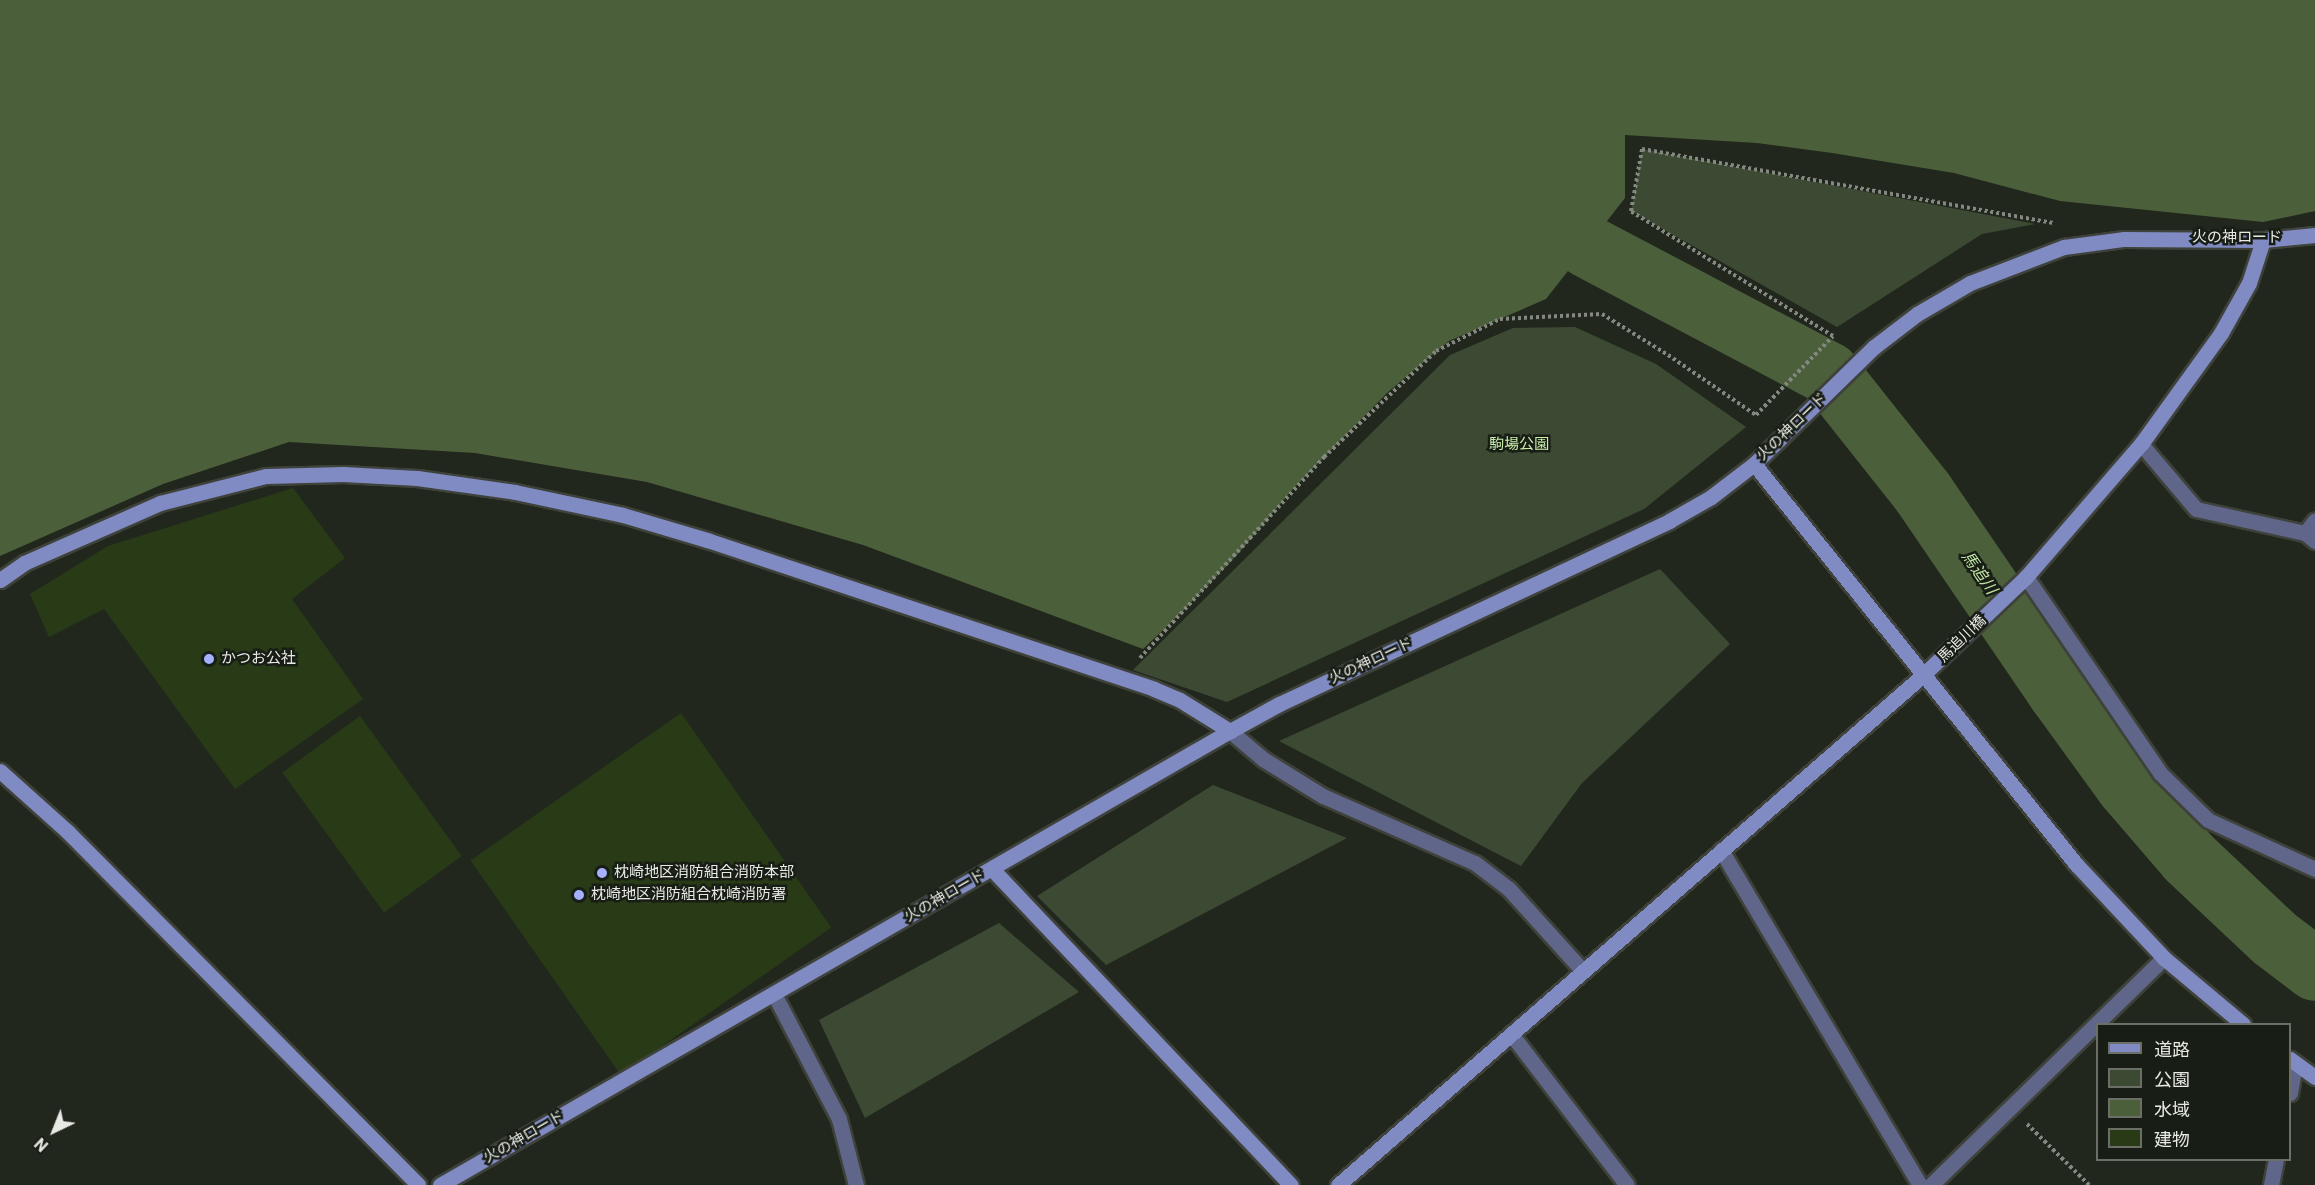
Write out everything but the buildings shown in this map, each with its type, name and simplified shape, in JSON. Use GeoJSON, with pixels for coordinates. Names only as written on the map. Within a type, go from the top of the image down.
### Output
{"type":"FeatureCollection","features":[{"type":"Feature","properties":{"kind":"street","name":"火の神ロード"},"geometry":{"type":"LineString","coordinates":[[440,1185],[1279,704],[1669,521],[1711,497],[1754,464],[1874,346],[1917,314],[1970,283],[2064,247],[2124,238],[2263,240],[2315,235]]}},
{"type":"Feature","properties":{"kind":"street","name":"馬追川橋"},"geometry":{"type":"LineString","coordinates":[[1338,1185],[1923,675],[2026,577],[2141,444],[2221,333],[2249,283],[2263,240]]}},
{"type":"Feature","properties":{"kind":"street"},"geometry":{"type":"LineString","coordinates":[[2141,444],[2196,509],[2310,537],[2315,520]]}},
{"type":"Feature","properties":{"kind":"street"},"geometry":{"type":"LineString","coordinates":[[1754,464],[2076,864],[2164,958],[2242,1023]]}},
{"type":"Feature","properties":{"kind":"street"},"geometry":{"type":"LineString","coordinates":[[0,580],[24,563],[160,503],[266,476],[343,474],[417,478],[515,492],[623,515],[1122,678],[1180,700],[1230,731],[1263,759],[1323,795],[1475,863],[1509,889],[1582,970]]}},
{"type":"Feature","properties":{"kind":"street"},"geometry":{"type":"LineString","coordinates":[[2026,577],[2160,773],[2208,820],[2315,869]]}},
{"type":"Feature","properties":{"kind":"street"},"geometry":{"type":"LineString","coordinates":[[0,771],[68,832],[418,1185]]}},
{"type":"Feature","properties":{"kind":"street"},"geometry":{"type":"LineString","coordinates":[[1721,850],[1920,1185]]}},
{"type":"Feature","properties":{"kind":"street"},"geometry":{"type":"LineString","coordinates":[[992,869],[1291,1185]]}},
{"type":"Feature","properties":{"kind":"street"},"geometry":{"type":"LineString","coordinates":[[2099,1023],[2164,958]]}},
{"type":"Feature","properties":{"kind":"street"},"geometry":{"type":"LineString","coordinates":[[774,994],[839,1119],[856,1185]]}},
{"type":"Feature","properties":{"kind":"street"},"geometry":{"type":"LineString","coordinates":[[1931,1185],[2096,1026]]}},
{"type":"Feature","properties":{"kind":"street"},"geometry":{"type":"LineString","coordinates":[[1511,1034],[1627,1185]]}},
{"type":"Feature","properties":{"kind":"street"},"geometry":{"type":"LineString","coordinates":[[2292,1061],[2315,1077]]}},
{"type":"Feature","properties":{"kind":"street"},"geometry":{"type":"LineString","coordinates":[[2271,1185],[2276,1161]]}},
{"type":"Feature","properties":{"kind":"path"},"geometry":{"type":"LineString","coordinates":[[1122,678],[1324,457],[1436,351],[1500,319],[1602,314],[1668,355],[1756,415],[1833,336],[1631,211],[1642,149],[2055,224]]}},
{"type":"Feature","properties":{"kind":"path"},"geometry":{"type":"LineString","coordinates":[[2012,1109],[2089,1185]]}},
{"type":"Feature","properties":{"kind":"green space"},"geometry":{"type":"Polygon","coordinates":[[[1642,149],[2035,224],[1982,234],[1837,327],[1631,211],[1642,149]]]}},
{"type":"Feature","properties":{"kind":"green space","name":"駒場公園"},"geometry":{"type":"Polygon","coordinates":[[[1575,327],[1656,364],[1746,427],[1644,509],[1227,702],[1133,670],[1450,355],[1513,328],[1575,327]]]}},
{"type":"Feature","properties":{"kind":"green space"},"geometry":{"type":"Polygon","coordinates":[[[1660,569],[1730,644],[1582,783],[1521,866],[1279,741],[1660,569]]]}},
{"type":"Feature","properties":{"kind":"green space"},"geometry":{"type":"Polygon","coordinates":[[[1213,785],[1347,838],[1106,965],[1037,896],[1213,785]]]}},
{"type":"Feature","properties":{"kind":"green space"},"geometry":{"type":"Polygon","coordinates":[[[999,923],[1079,992],[865,1118],[819,1020],[999,923]]]}},
{"type":"Feature","properties":{"kind":"water"},"geometry":{"type":"Polygon","coordinates":[[[0,0],[2315,0],[2315,211],[2263,222],[2060,201],[1954,173],[1832,153],[1757,143],[1625,135],[1625,198],[1546,299],[1449,341],[1388,392],[1293,489],[1237,555],[1143,649],[863,545],[647,482],[475,453],[289,442],[163,484],[0,556],[0,0]]]}},
{"type":"Feature","properties":{"kind":"waterway","name":"馬追川"},"geometry":{"type":"LineString","coordinates":[[1587,246],[1828,373],[1923,493],[2058,691],[2127,786],[2188,857],[2274,938],[2315,969]]}},
{"type":"Feature","properties":{"kind":"place","name":"かつお公社"},"geometry":{"type":"Point","coordinates":[209,659]}},
{"type":"Feature","properties":{"kind":"place","name":"枕崎地区消防組合消防本部"},"geometry":{"type":"Point","coordinates":[602,873]}},
{"type":"Feature","properties":{"kind":"place","name":"枕崎地区消防組合枕崎消防署"},"geometry":{"type":"Point","coordinates":[579,895]}}]}
